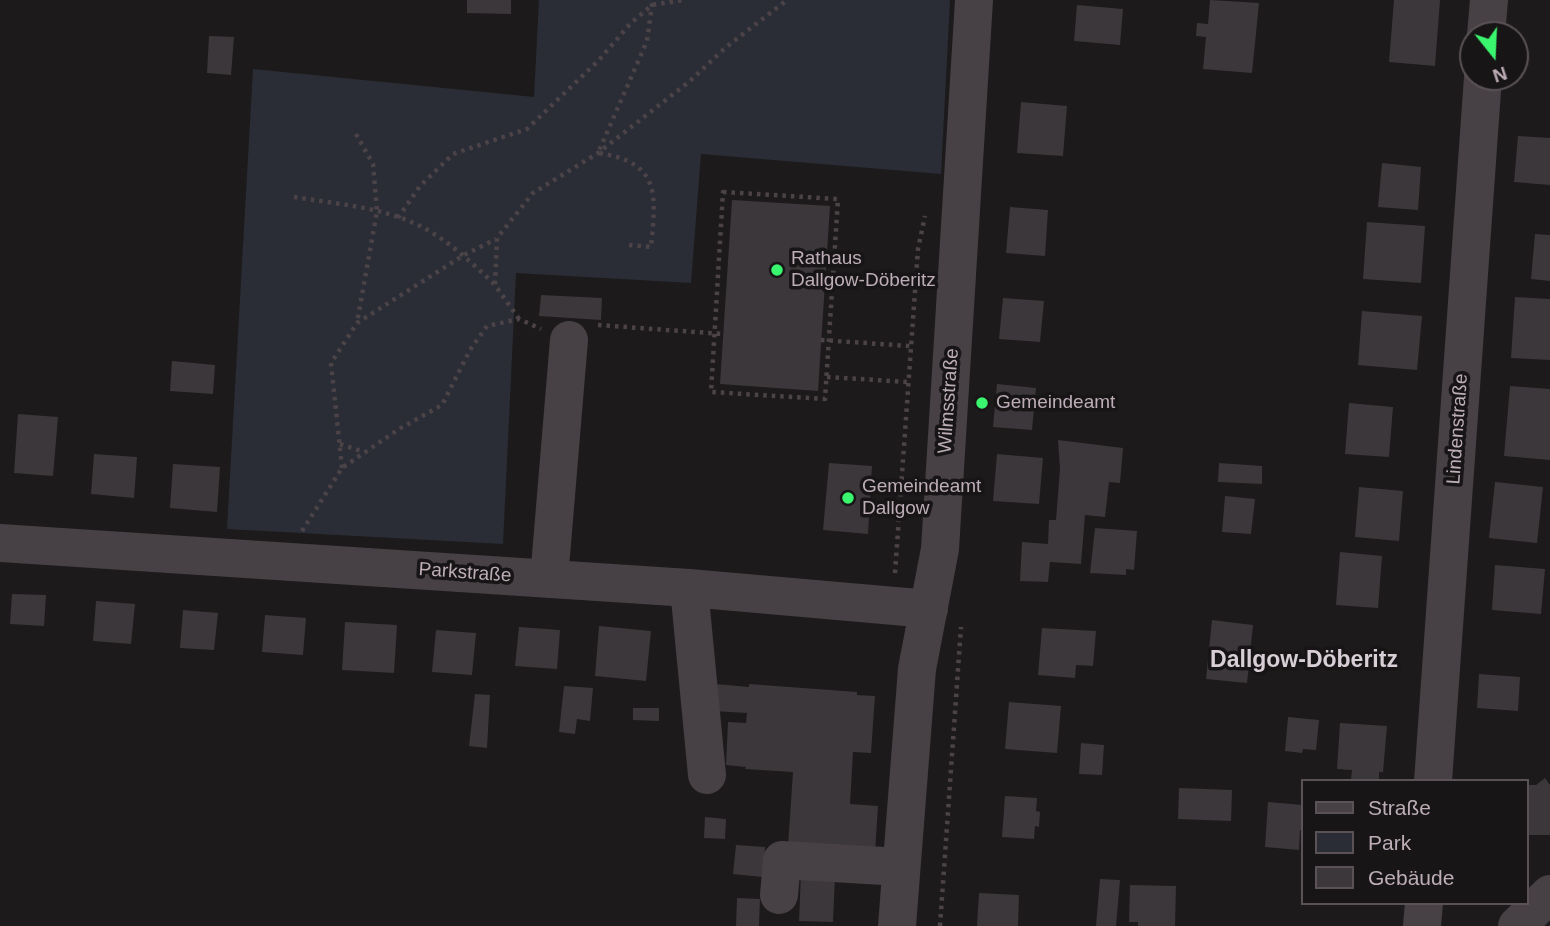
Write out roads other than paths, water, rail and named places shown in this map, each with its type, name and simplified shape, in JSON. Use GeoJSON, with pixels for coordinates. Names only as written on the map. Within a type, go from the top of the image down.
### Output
{"type":"FeatureCollection","features":[{"type":"Feature","properties":{"kind":"street","name":"Wilmsstraße"},"geometry":{"type":"LineString","coordinates":[[897,926],[917,669],[911,608],[940,549],[974,0]]}},
{"type":"Feature","properties":{"kind":"street"},"geometry":{"type":"LineString","coordinates":[[1487,21],[1489,0]]}},
{"type":"Feature","properties":{"kind":"street","name":"Lindenstraße"},"geometry":{"type":"LineString","coordinates":[[1433,779],[1482,91]]}},
{"type":"Feature","properties":{"kind":"street"},"geometry":{"type":"LineString","coordinates":[[549,579],[569,340]]}},
{"type":"Feature","properties":{"kind":"street","name":"Parkstraße"},"geometry":{"type":"LineString","coordinates":[[0,543],[689,588],[911,608]]}},
{"type":"Feature","properties":{"kind":"street"},"geometry":{"type":"LineString","coordinates":[[689,588],[707,775]]}},
{"type":"Feature","properties":{"kind":"street"},"geometry":{"type":"LineString","coordinates":[[779,895],[782,860],[901,867]]}},
{"type":"Feature","properties":{"kind":"street"},"geometry":{"type":"LineString","coordinates":[[1517,926],[1550,894]]}},
{"type":"Feature","properties":{"kind":"street"},"geometry":{"type":"LineString","coordinates":[[1422,926],[1424,905]]}},
{"type":"Feature","properties":{"kind":"place","name":"Rathaus Dallgow-Döberitz"},"geometry":{"type":"Point","coordinates":[777,270]}},
{"type":"Feature","properties":{"kind":"place","name":"Gemeindeamt"},"geometry":{"type":"Point","coordinates":[982,403]}},
{"type":"Feature","properties":{"kind":"place","name":"Gemeindeamt Dallgow"},"geometry":{"type":"Point","coordinates":[848,498]}},
{"type":"Feature","properties":{"kind":"district","name":"Dallgow-Döberitz"},"geometry":{"type":"Point","coordinates":[1304,661]}}]}
